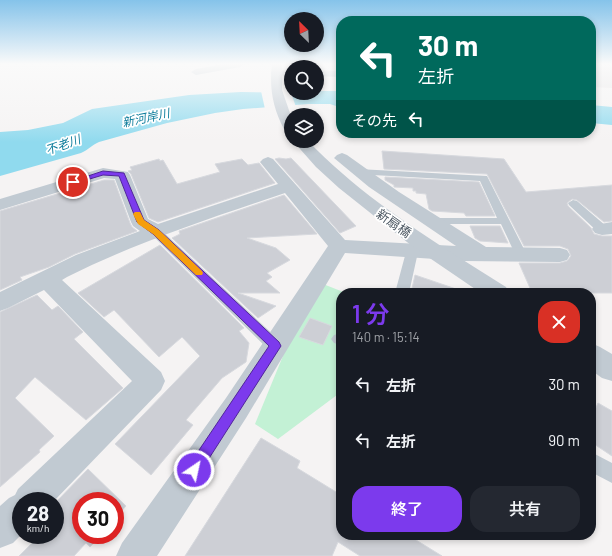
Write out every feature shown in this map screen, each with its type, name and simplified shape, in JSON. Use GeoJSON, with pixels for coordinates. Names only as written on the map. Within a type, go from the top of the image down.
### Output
{"type":"FeatureCollection","features":[{"type":"Feature","properties":{"kind":"street"},"geometry":{"type":"LineString","coordinates":[[278,90],[279,104],[284,114]]}},
{"type":"Feature","properties":{"kind":"street","name":"新扇橋"},"geometry":{"type":"LineString","coordinates":[[306,148],[347,188],[401,228],[424,252],[489,288]]}},
{"type":"Feature","properties":{"kind":"street"},"geometry":{"type":"LineString","coordinates":[[342,158],[358,172],[482,254]]}},
{"type":"Feature","properties":{"kind":"street"},"geometry":{"type":"LineString","coordinates":[[268,162],[339,246],[465,254],[560,255]]}},
{"type":"Feature","properties":{"kind":"street"},"geometry":{"type":"LineString","coordinates":[[0,205],[103,173],[122,175],[140,222],[156,232]]}},
{"type":"Feature","properties":{"kind":"street"},"geometry":{"type":"LineString","coordinates":[[0,302],[46,278],[96,255],[156,232],[289,186]]}},
{"type":"Feature","properties":{"kind":"street"},"geometry":{"type":"LineString","coordinates":[[135,556],[236,408],[339,246]]}},
{"type":"Feature","properties":{"kind":"street"},"geometry":{"type":"LineString","coordinates":[[39,492],[151,381],[46,278]]}},
{"type":"Feature","properties":{"kind":"street"},"geometry":{"type":"LineString","coordinates":[[596,358],[612,369]]}},
{"type":"Feature","properties":{"kind":"street"},"geometry":{"type":"LineString","coordinates":[[0,530],[12,519]]}},
{"type":"Feature","properties":{"kind":"lane"},"geometry":{"type":"LineString","coordinates":[[358,172],[484,178],[521,255]]}},
{"type":"Feature","properties":{"kind":"lane"},"geometry":{"type":"LineString","coordinates":[[573,203],[607,229]]}},
{"type":"Feature","properties":{"kind":"lane"},"geometry":{"type":"LineString","coordinates":[[430,221],[505,221]]}},
{"type":"Feature","properties":{"kind":"lane"},"geometry":{"type":"LineString","coordinates":[[156,232],[275,346]]}},
{"type":"Feature","properties":{"kind":"lane"},"geometry":{"type":"LineString","coordinates":[[405,288],[424,252]]}},
{"type":"Feature","properties":{"kind":"lane"},"geometry":{"type":"LineString","coordinates":[[596,465],[612,473]]}},
{"type":"Feature","properties":{"kind":"green space"},"geometry":{"type":"Polygon","coordinates":[[[323,284],[336,289],[336,396],[278,439],[255,424],[292,334],[323,284]]]}},
{"type":"Feature","properties":{"kind":"water"},"geometry":{"type":"Polygon","coordinates":[[[324,91],[336,91],[336,106],[330,104],[308,104],[243,109],[167,123],[99,142],[81,153],[0,176],[0,132],[28,130],[63,123],[92,109],[189,95],[241,92],[284,93],[284,100],[324,100],[324,91]]]}},
{"type":"Feature","properties":{"kind":"water"},"geometry":{"type":"Polygon","coordinates":[[[596,105],[612,107],[612,125],[596,123],[596,105]]]}},
{"type":"Feature","properties":{"kind":"pier"},"geometry":{"type":"Polygon","coordinates":[[[284,90],[284,100],[294,100],[296,107],[265,109],[261,91],[284,90]]]}},
{"type":"Feature","properties":{"kind":"building"},"geometry":{"type":"Polygon","coordinates":[[[382,151],[504,159],[526,192],[612,185],[612,221],[604,222],[577,200],[572,199],[567,203],[568,206],[591,228],[594,234],[612,236],[612,293],[596,293],[596,288],[530,288],[519,263],[560,263],[567,261],[571,256],[568,249],[560,246],[524,246],[487,174],[384,169],[382,151]]]}},
{"type":"Feature","properties":{"kind":"building"},"geometry":{"type":"Polygon","coordinates":[[[291,158],[356,226],[340,233],[275,159],[291,158]]]}},
{"type":"Feature","properties":{"kind":"building"},"geometry":{"type":"Polygon","coordinates":[[[159,159],[160,161],[163,160],[177,184],[220,172],[215,164],[242,159],[248,165],[259,163],[275,183],[158,222],[149,218],[131,174],[128,171],[132,170],[130,167],[159,159]]]}},
{"type":"Feature","properties":{"kind":"building"},"geometry":{"type":"Polygon","coordinates":[[[385,177],[479,182],[495,216],[466,216],[464,213],[432,211],[429,209],[426,194],[416,193],[416,191],[413,191],[413,188],[394,187],[394,185],[385,180],[385,177]]]}},
{"type":"Feature","properties":{"kind":"building"},"geometry":{"type":"Polygon","coordinates":[[[104,180],[114,180],[130,223],[137,231],[75,254],[49,267],[20,277],[22,280],[0,290],[0,211],[104,180]]]}},
{"type":"Feature","properties":{"kind":"building"},"geometry":{"type":"Polygon","coordinates":[[[284,195],[317,234],[247,238],[276,248],[290,260],[267,273],[272,277],[266,281],[280,293],[238,293],[276,306],[258,318],[172,238],[180,234],[179,231],[284,195]]]}},
{"type":"Feature","properties":{"kind":"building"},"geometry":{"type":"Polygon","coordinates":[[[470,226],[500,226],[508,243],[480,241],[475,238],[470,226]]]}},
{"type":"Feature","properties":{"kind":"building"},"geometry":{"type":"Polygon","coordinates":[[[160,245],[244,328],[239,331],[249,343],[246,362],[222,378],[186,420],[193,425],[151,475],[115,444],[200,356],[182,337],[159,357],[114,310],[104,317],[78,293],[160,245]]]}},
{"type":"Feature","properties":{"kind":"building"},"geometry":{"type":"Polygon","coordinates":[[[415,275],[453,288],[412,288],[415,275]]]}},
{"type":"Feature","properties":{"kind":"building"},"geometry":{"type":"Polygon","coordinates":[[[37,295],[52,310],[58,306],[83,332],[74,339],[123,388],[86,420],[35,377],[15,398],[54,436],[39,450],[40,452],[0,487],[0,312],[37,295]]]}},
{"type":"Feature","properties":{"kind":"building"},"geometry":{"type":"Polygon","coordinates":[[[310,318],[332,326],[323,345],[299,337],[310,318]]]}},
{"type":"Feature","properties":{"kind":"building"},"geometry":{"type":"Polygon","coordinates":[[[598,403],[612,411],[612,456],[596,445],[596,408],[598,403]]]}},
{"type":"Feature","properties":{"kind":"building"},"geometry":{"type":"Polygon","coordinates":[[[261,438],[300,461],[297,468],[336,492],[336,540],[416,540],[442,556],[360,556],[338,542],[332,556],[185,556],[261,438]]]}},
{"type":"Feature","properties":{"kind":"building"},"geometry":{"type":"Polygon","coordinates":[[[88,469],[112,492],[72,492],[72,544],[85,544],[74,556],[19,556],[31,544],[64,544],[64,494],[88,469]]]}},
{"type":"Feature","properties":{"kind":"slow traffic"},"geometry":{"type":"LineString","coordinates":[[137,214],[140,222],[156,232],[199,273]]}},
{"type":"Feature","properties":{"kind":"route"},"geometry":{"type":"LineString","coordinates":[[73,182],[103,173],[122,175],[140,222],[156,232],[275,346],[236,408],[194,470]]}},
{"type":"Feature","properties":{"kind":"water label","name":"新河岸川"},"geometry":{"type":"Point","coordinates":[146,118]}},
{"type":"Feature","properties":{"kind":"water label","name":"不老川"},"geometry":{"type":"Point","coordinates":[63,145]}}]}
